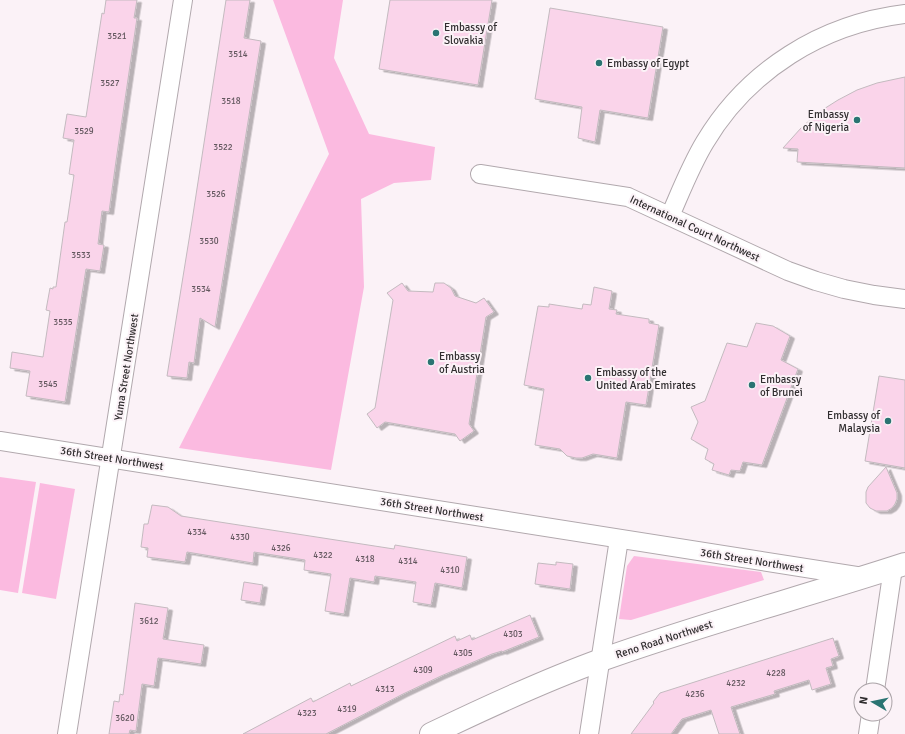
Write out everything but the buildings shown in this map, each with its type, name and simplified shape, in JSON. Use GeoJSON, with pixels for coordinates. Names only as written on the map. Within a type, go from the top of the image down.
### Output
{"type":"FeatureCollection","features":[{"type":"Feature","properties":{"kind":"main road","name":"Reno Road Northwest"},"geometry":{"type":"LineString","coordinates":[[432,734],[536,685],[601,660],[730,617],[899,566]]}},
{"type":"Feature","properties":{"kind":"street","name":"Yuma Street Northwest"},"geometry":{"type":"LineString","coordinates":[[67,734],[183,0]]}},
{"type":"Feature","properties":{"kind":"street"},"geometry":{"type":"LineString","coordinates":[[670,216],[706,141],[725,114],[759,78],[785,58],[814,40],[854,25],[905,14]]}},
{"type":"Feature","properties":{"kind":"street","name":"International Court Northwest"},"geometry":{"type":"LineString","coordinates":[[480,174],[628,197],[788,271],[812,280],[844,289],[874,295],[905,298]]}},
{"type":"Feature","properties":{"kind":"street","name":"36th Street Northwest"},"geometry":{"type":"LineString","coordinates":[[0,441],[864,577]]}},
{"type":"Feature","properties":{"kind":"street"},"geometry":{"type":"LineString","coordinates":[[589,734],[619,539]]}},
{"type":"Feature","properties":{"kind":"street"},"geometry":{"type":"LineString","coordinates":[[877,682],[899,566]]}},
{"type":"Feature","properties":{"kind":"street"},"geometry":{"type":"LineString","coordinates":[[868,734],[870,722]]}},
{"type":"Feature","properties":{"kind":"shaded area"},"geometry":{"type":"Polygon","coordinates":[[[273,0],[343,0],[334,58],[369,134],[435,147],[431,180],[394,183],[361,199],[364,287],[331,470],[179,448],[329,154],[273,0]]]}},
{"type":"Feature","properties":{"kind":"shaded area"},"geometry":{"type":"Polygon","coordinates":[[[0,477],[36,482],[18,593],[0,590],[0,477]]]}},
{"type":"Feature","properties":{"kind":"shaded area"},"geometry":{"type":"Polygon","coordinates":[[[40,483],[75,489],[56,599],[22,593],[40,483]]]}},
{"type":"Feature","properties":{"kind":"shaded area"},"geometry":{"type":"Polygon","coordinates":[[[634,556],[761,572],[764,580],[631,620],[619,619],[627,566],[634,556]]]}},
{"type":"Feature","properties":{"kind":"place","name":"Embassy of Slovakia"},"geometry":{"type":"Point","coordinates":[436,33]}},
{"type":"Feature","properties":{"kind":"place","name":"Embassy of Egypt"},"geometry":{"type":"Point","coordinates":[599,63]}},
{"type":"Feature","properties":{"kind":"place","name":"Embassy of Nigeria"},"geometry":{"type":"Point","coordinates":[857,120]}},
{"type":"Feature","properties":{"kind":"place","name":"Embassy of Austria"},"geometry":{"type":"Point","coordinates":[431,362]}},
{"type":"Feature","properties":{"kind":"place","name":"Embassy of the United Arab Emirates"},"geometry":{"type":"Point","coordinates":[588,378]}},
{"type":"Feature","properties":{"kind":"place","name":"Embassy of Brunei"},"geometry":{"type":"Point","coordinates":[752,385]}},
{"type":"Feature","properties":{"kind":"place","name":"Embassy of Malaysia"},"geometry":{"type":"Point","coordinates":[888,421]}}]}
